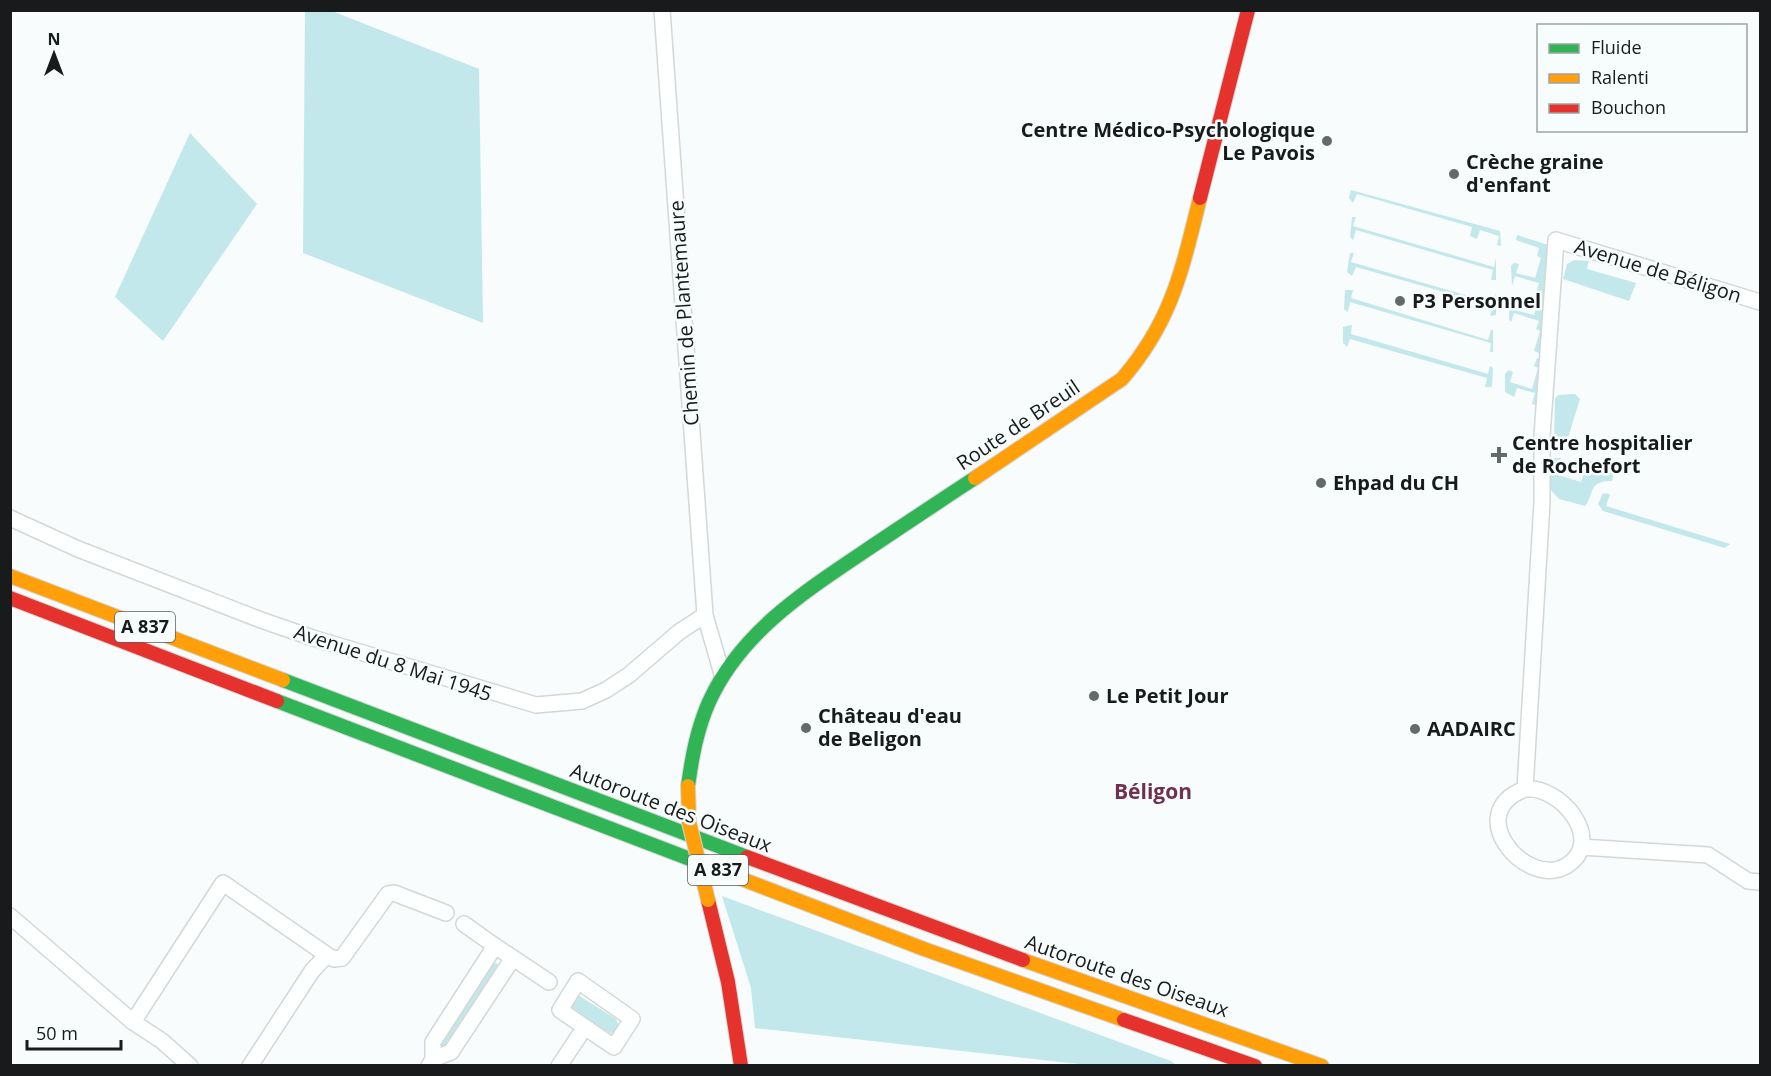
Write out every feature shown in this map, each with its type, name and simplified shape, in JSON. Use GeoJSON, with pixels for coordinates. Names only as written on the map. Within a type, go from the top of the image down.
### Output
{"type":"FeatureCollection","features":[{"type":"Feature","properties":{"kind":"main road","name":"Route de Breuil"},"geometry":{"type":"LineString","coordinates":[[741,1065],[728,982],[689,822],[688,786],[697,729],[722,674],[766,621],[801,594],[1122,379],[1148,350],[1165,321],[1179,280],[1248,10]]}},
{"type":"Feature","properties":{"kind":"main road","name":"Autoroute des Oiseaux"},"geometry":{"type":"LineString","coordinates":[[10,576],[927,926],[1322,1065]]}},
{"type":"Feature","properties":{"kind":"main road"},"geometry":{"type":"LineString","coordinates":[[58,579],[280,678]]}},
{"type":"Feature","properties":{"kind":"main road","name":"Autoroute des Oiseaux"},"geometry":{"type":"LineString","coordinates":[[10,598],[924,949],[1255,1065]]}},
{"type":"Feature","properties":{"kind":"main road"},"geometry":{"type":"LineString","coordinates":[[10,611],[185,666]]}},
{"type":"Feature","properties":{"kind":"street","name":"Chemin de Plantemaure"},"geometry":{"type":"LineString","coordinates":[[662,10],[705,615]]}},
{"type":"Feature","properties":{"kind":"street","name":"Avenue de Béligon"},"geometry":{"type":"LineString","coordinates":[[1525,789],[1542,502],[1542,436],[1556,240],[1761,302]]}},
{"type":"Feature","properties":{"kind":"street","name":"Avenue du 8 Mai 1945"},"geometry":{"type":"LineString","coordinates":[[10,518],[78,549],[261,620],[391,663],[536,705],[582,701],[606,690],[629,675],[679,632],[705,615]]}},
{"type":"Feature","properties":{"kind":"street"},"geometry":{"type":"LineString","coordinates":[[705,615],[722,674]]}},
{"type":"Feature","properties":{"kind":"street"},"geometry":{"type":"LineString","coordinates":[[1525,789],[1545,792],[1567,808],[1581,827],[1581,847],[1575,858],[1564,867],[1551,870],[1532,866],[1511,851],[1499,835],[1498,816],[1505,802],[1525,789]]}},
{"type":"Feature","properties":{"kind":"street"},"geometry":{"type":"LineString","coordinates":[[1581,847],[1708,855],[1748,881],[1761,882]]}},
{"type":"Feature","properties":{"kind":"street"},"geometry":{"type":"LineString","coordinates":[[133,1022],[223,883],[327,955],[342,958],[388,894],[394,893],[446,913]]}},
{"type":"Feature","properties":{"kind":"street"},"geometry":{"type":"LineString","coordinates":[[10,916],[133,1022],[162,1041],[190,1065]]}},
{"type":"Feature","properties":{"kind":"street"},"geometry":{"type":"LineString","coordinates":[[464,924],[549,982]]}},
{"type":"Feature","properties":{"kind":"street"},"geometry":{"type":"LineString","coordinates":[[431,1062],[433,1042],[495,946]]}},
{"type":"Feature","properties":{"kind":"street"},"geometry":{"type":"LineString","coordinates":[[250,1065],[312,971],[327,955]]}},
{"type":"Feature","properties":{"kind":"street"},"geometry":{"type":"LineString","coordinates":[[431,1062],[451,1052],[513,958]]}},
{"type":"Feature","properties":{"kind":"street"},"geometry":{"type":"LineString","coordinates":[[578,981],[632,1018],[614,1047],[585,1027],[560,1010],[578,981]]}},
{"type":"Feature","properties":{"kind":"street"},"geometry":{"type":"LineString","coordinates":[[559,1065],[585,1027]]}},
{"type":"Feature","properties":{"kind":"shaded area"},"geometry":{"type":"Polygon","coordinates":[[[305,11],[332,11],[479,69],[483,323],[303,253],[305,11]]]}},
{"type":"Feature","properties":{"kind":"shaded area"},"geometry":{"type":"Polygon","coordinates":[[[190,133],[257,204],[163,341],[115,297],[190,133]]]}},
{"type":"Feature","properties":{"kind":"shaded area"},"geometry":{"type":"Polygon","coordinates":[[[1351,190],[1500,231],[1501,246],[1497,245],[1499,236],[1480,230],[1477,239],[1470,236],[1472,227],[1357,194],[1353,203],[1349,198],[1351,190]]]}},
{"type":"Feature","properties":{"kind":"shaded area"},"geometry":{"type":"Polygon","coordinates":[[[1352,217],[1356,217],[1353,226],[1494,267],[1496,258],[1496,280],[1491,280],[1493,270],[1356,230],[1353,240],[1350,237],[1352,217]]]}},
{"type":"Feature","properties":{"kind":"shaded area"},"geometry":{"type":"Polygon","coordinates":[[[1517,235],[1548,245],[1544,355],[1534,351],[1540,331],[1536,329],[1539,321],[1514,313],[1511,322],[1509,319],[1510,299],[1513,299],[1511,309],[1534,315],[1540,295],[1536,293],[1539,283],[1515,276],[1512,286],[1511,266],[1514,263],[1519,264],[1516,273],[1535,278],[1541,258],[1537,256],[1539,248],[1516,240],[1517,235]]]}},
{"type":"Feature","properties":{"kind":"shaded area"},"geometry":{"type":"Polygon","coordinates":[[[1350,253],[1354,253],[1351,262],[1493,303],[1496,294],[1496,315],[1490,316],[1493,306],[1356,267],[1352,276],[1347,272],[1350,253]]]}},
{"type":"Feature","properties":{"kind":"shaded area"},"geometry":{"type":"Polygon","coordinates":[[[1574,260],[1589,261],[1587,269],[1636,283],[1629,301],[1563,279],[1567,264],[1574,260]]]}},
{"type":"Feature","properties":{"kind":"shaded area"},"geometry":{"type":"Polygon","coordinates":[[[1345,290],[1353,290],[1351,298],[1488,340],[1493,330],[1493,352],[1490,352],[1491,343],[1350,302],[1348,312],[1344,309],[1345,290]]]}},
{"type":"Feature","properties":{"kind":"shaded area"},"geometry":{"type":"Polygon","coordinates":[[[1352,325],[1351,334],[1488,374],[1490,366],[1493,368],[1492,387],[1485,387],[1487,378],[1350,339],[1347,347],[1343,343],[1343,327],[1352,325]]]}},
{"type":"Feature","properties":{"kind":"shaded area"},"geometry":{"type":"Polygon","coordinates":[[[1537,358],[1544,360],[1540,406],[1532,404],[1535,393],[1517,388],[1514,397],[1505,392],[1505,374],[1509,370],[1513,372],[1510,382],[1532,389],[1538,368],[1534,366],[1537,358]]]}},
{"type":"Feature","properties":{"kind":"shaded area"},"geometry":{"type":"Polygon","coordinates":[[[1575,394],[1580,399],[1567,441],[1563,444],[1554,442],[1555,399],[1558,395],[1575,394]]]}},
{"type":"Feature","properties":{"kind":"shaded area"},"geometry":{"type":"Polygon","coordinates":[[[1552,458],[1561,458],[1558,475],[1581,482],[1588,460],[1615,468],[1612,481],[1595,486],[1585,506],[1559,499],[1549,488],[1552,458]]]}},
{"type":"Feature","properties":{"kind":"shaded area"},"geometry":{"type":"Polygon","coordinates":[[[1603,493],[1610,494],[1606,506],[1730,544],[1725,548],[1603,511],[1598,504],[1603,493]]]}},
{"type":"Feature","properties":{"kind":"shaded area"},"geometry":{"type":"Polygon","coordinates":[[[722,896],[1171,1061],[1176,1065],[1087,1065],[755,1028],[751,988],[722,896]]]}},
{"type":"Feature","properties":{"kind":"shaded area"},"geometry":{"type":"Polygon","coordinates":[[[496,963],[500,966],[447,1045],[440,1047],[439,1044],[492,965],[496,963]]]}},
{"type":"Feature","properties":{"kind":"shaded area"},"geometry":{"type":"Polygon","coordinates":[[[578,995],[616,1019],[620,1029],[615,1033],[610,1033],[573,1009],[571,1002],[578,995]]]}},
{"type":"Feature","properties":{"kind":"traffic: fast"},"geometry":{"type":"LineString","coordinates":[[688,786],[701,722],[709,702],[722,677],[756,635],[819,582],[975,478]]}},
{"type":"Feature","properties":{"kind":"traffic: fast"},"geometry":{"type":"LineString","coordinates":[[283,680],[747,857]]}},
{"type":"Feature","properties":{"kind":"traffic: fast"},"geometry":{"type":"LineString","coordinates":[[277,701],[703,864]]}},
{"type":"Feature","properties":{"kind":"traffic: slow"},"geometry":{"type":"LineString","coordinates":[[975,478],[1122,379],[1139,358],[1153,336],[1173,294],[1200,198]]}},
{"type":"Feature","properties":{"kind":"traffic: slow"},"geometry":{"type":"LineString","coordinates":[[10,576],[283,680]]}},
{"type":"Feature","properties":{"kind":"traffic: slow"},"geometry":{"type":"LineString","coordinates":[[688,786],[689,822],[708,900]]}},
{"type":"Feature","properties":{"kind":"traffic: slow"},"geometry":{"type":"LineString","coordinates":[[703,864],[924,949],[1124,1020]]}},
{"type":"Feature","properties":{"kind":"traffic: slow"},"geometry":{"type":"LineString","coordinates":[[1023,960],[1322,1066]]}},
{"type":"Feature","properties":{"kind":"traffic: jam"},"geometry":{"type":"LineString","coordinates":[[1200,198],[1248,10]]}},
{"type":"Feature","properties":{"kind":"traffic: jam"},"geometry":{"type":"LineString","coordinates":[[10,598],[277,701]]}},
{"type":"Feature","properties":{"kind":"traffic: jam"},"geometry":{"type":"LineString","coordinates":[[747,857],[1023,960]]}},
{"type":"Feature","properties":{"kind":"traffic: jam"},"geometry":{"type":"LineString","coordinates":[[708,900],[728,982],[741,1066]]}},
{"type":"Feature","properties":{"kind":"traffic: jam"},"geometry":{"type":"LineString","coordinates":[[1124,1020],[1255,1066]]}},
{"type":"Feature","properties":{"kind":"place","name":"Centre Médico-Psychologique Le Pavois"},"geometry":{"type":"Point","coordinates":[1327,141]}},
{"type":"Feature","properties":{"kind":"place","name":"Crèche graine d'enfant"},"geometry":{"type":"Point","coordinates":[1454,174]}},
{"type":"Feature","properties":{"kind":"place","name":"P3 Personnel"},"geometry":{"type":"Point","coordinates":[1400,301]}},
{"type":"Feature","properties":{"kind":"place","name":"Centre hospitalier de Rochefort"},"geometry":{"type":"Point","coordinates":[1499,455]}},
{"type":"Feature","properties":{"kind":"place","name":"Ehpad du CH"},"geometry":{"type":"Point","coordinates":[1321,483]}},
{"type":"Feature","properties":{"kind":"place","name":"Le Petit Jour"},"geometry":{"type":"Point","coordinates":[1094,696]}},
{"type":"Feature","properties":{"kind":"place","name":"Château d'eau de Beligon"},"geometry":{"type":"Point","coordinates":[806,728]}},
{"type":"Feature","properties":{"kind":"place","name":"AADAIRC"},"geometry":{"type":"Point","coordinates":[1415,729]}},
{"type":"Feature","properties":{"kind":"district","name":"Béligon"},"geometry":{"type":"Point","coordinates":[1153,792]}}]}
